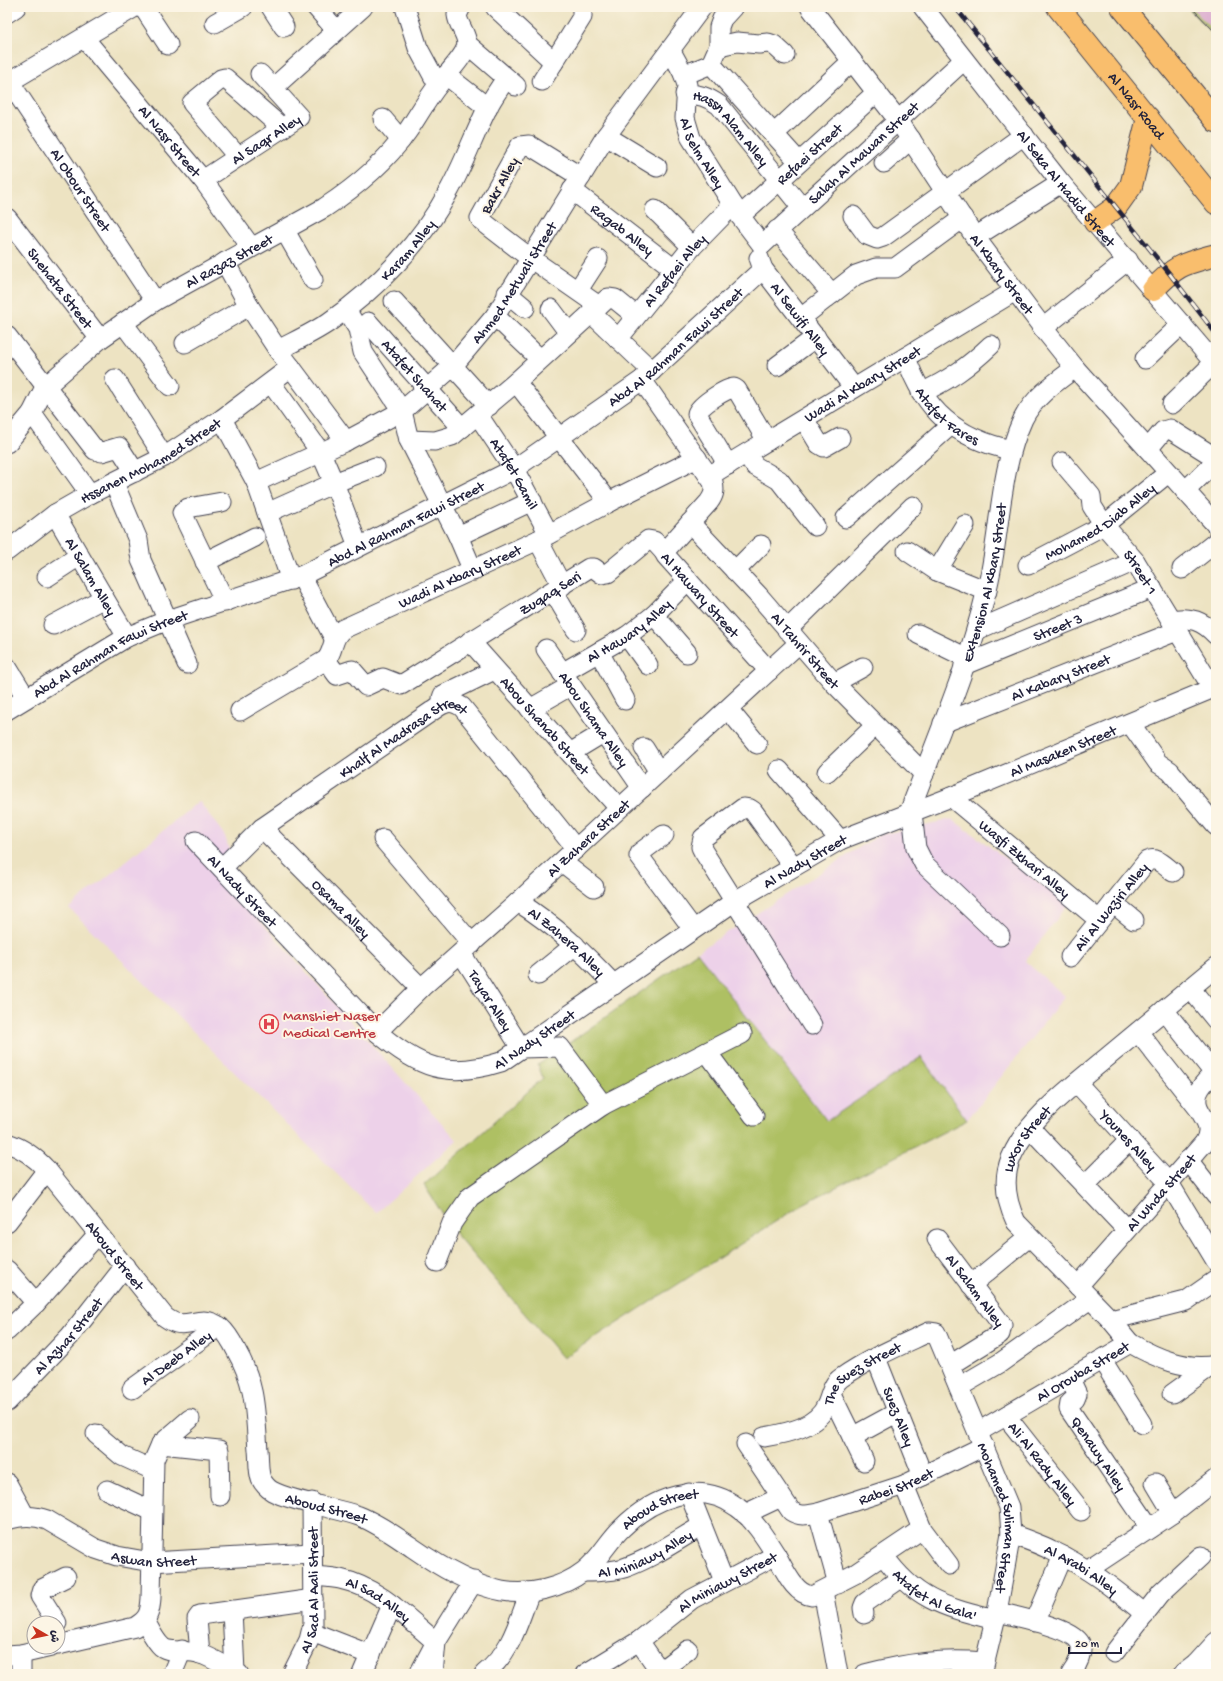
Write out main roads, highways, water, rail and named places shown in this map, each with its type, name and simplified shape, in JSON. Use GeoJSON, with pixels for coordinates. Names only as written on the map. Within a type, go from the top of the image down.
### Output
{"type":"FeatureCollection","features":[{"type":"Feature","properties":{"kind":"highway"},"geometry":{"type":"LineString","coordinates":[[1122,7],[1216,121]]}},
{"type":"Feature","properties":{"kind":"highway","name":"Al Nasr Road"},"geometry":{"type":"LineString","coordinates":[[1060,9],[1216,203]]}},
{"type":"Feature","properties":{"kind":"highway"},"geometry":{"type":"LineString","coordinates":[[1094,222],[1116,207],[1131,186],[1148,118]]}},
{"type":"Feature","properties":{"kind":"highway"},"geometry":{"type":"LineString","coordinates":[[1153,290],[1169,273],[1184,263],[1216,255]]}},
{"type":"Feature","properties":{"kind":"railway"},"geometry":{"type":"LineString","coordinates":[[955,7],[1169,273],[1216,334]]}},
{"type":"Feature","properties":{"kind":"place","name":"Manshiet Naser Medical Centre"},"geometry":{"type":"Point","coordinates":[269,1024]}}]}
